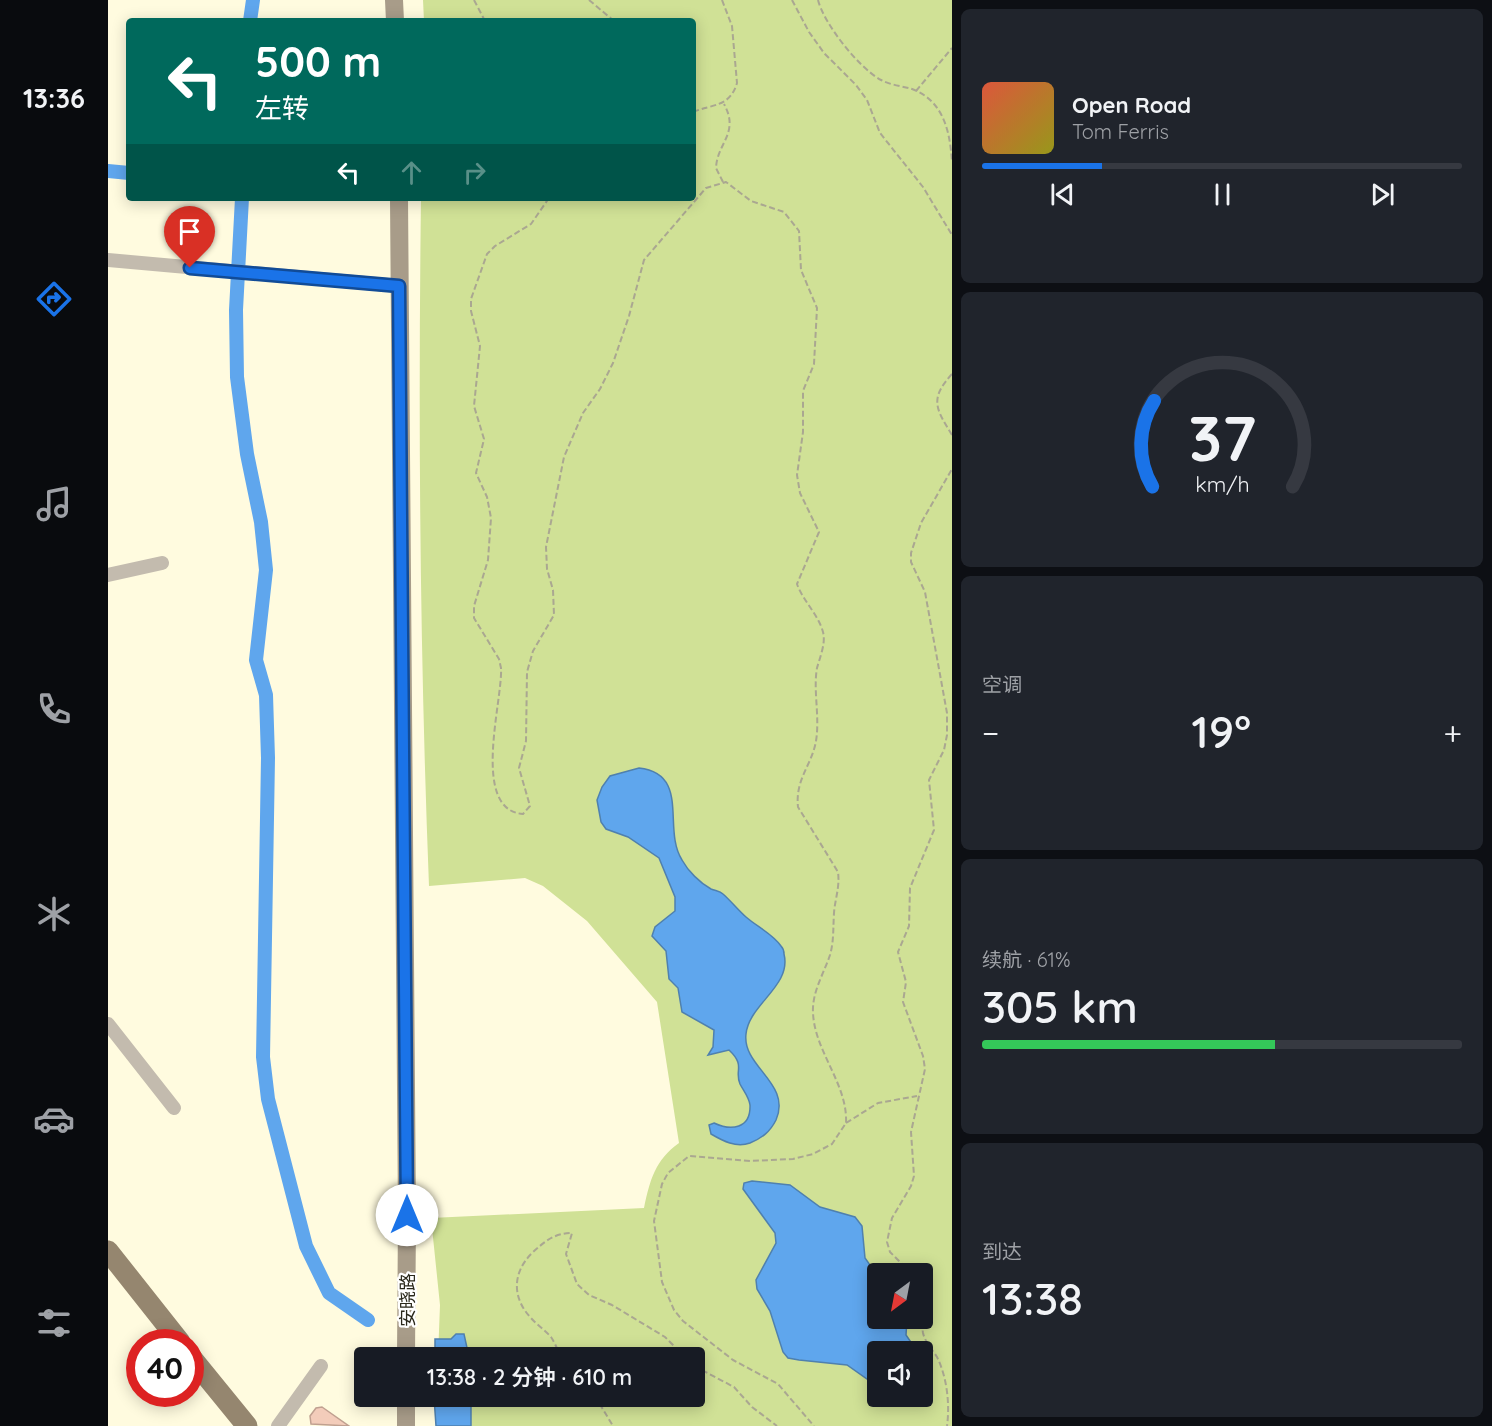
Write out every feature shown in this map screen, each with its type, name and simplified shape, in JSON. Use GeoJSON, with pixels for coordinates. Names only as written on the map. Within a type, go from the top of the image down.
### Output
{"type":"FeatureCollection","features":[{"type":"Feature","properties":{"kind":"main road"},"geometry":{"type":"LineString","coordinates":[[108,1251],[170,1329]]}},
{"type":"Feature","properties":{"kind":"main road"},"geometry":{"type":"LineString","coordinates":[[108,1273],[153,1329]]}},
{"type":"Feature","properties":{"kind":"main road"},"geometry":{"type":"LineString","coordinates":[[204,1373],[247,1426]]}},
{"type":"Feature","properties":{"kind":"main road"},"geometry":{"type":"LineString","coordinates":[[204,1394],[230,1426]]}},
{"type":"Feature","properties":{"kind":"street"},"geometry":{"type":"LineString","coordinates":[[394,0],[394,18]]}},
{"type":"Feature","properties":{"kind":"street","name":"安晓路"},"geometry":{"type":"LineString","coordinates":[[399,201],[407,1191],[406,1347]]}},
{"type":"Feature","properties":{"kind":"street"},"geometry":{"type":"LineString","coordinates":[[108,260],[399,286]]}},
{"type":"Feature","properties":{"kind":"street"},"geometry":{"type":"LineString","coordinates":[[108,575],[162,563]]}},
{"type":"Feature","properties":{"kind":"street"},"geometry":{"type":"LineString","coordinates":[[108,1024],[174,1108]]}},
{"type":"Feature","properties":{"kind":"street"},"geometry":{"type":"LineString","coordinates":[[278,1426],[321,1366]]}},
{"type":"Feature","properties":{"kind":"street"},"geometry":{"type":"LineString","coordinates":[[406,1407],[406,1426]]}},
{"type":"Feature","properties":{"kind":"path"},"geometry":{"type":"LineString","coordinates":[[474,0],[483,18]]}},
{"type":"Feature","properties":{"kind":"path"},"geometry":{"type":"LineString","coordinates":[[589,0],[610,18]]}},
{"type":"Feature","properties":{"kind":"path"},"geometry":{"type":"LineString","coordinates":[[696,111],[724,103],[734,92],[737,68],[732,26],[722,0]]}},
{"type":"Feature","properties":{"kind":"path"},"geometry":{"type":"LineString","coordinates":[[792,0],[808,32],[867,100],[880,133],[923,187],[952,235]]}},
{"type":"Feature","properties":{"kind":"path"},"geometry":{"type":"LineString","coordinates":[[818,0],[837,33],[855,57],[873,75],[883,81],[916,91],[930,101],[944,117],[949,133],[952,162]]}},
{"type":"Feature","properties":{"kind":"path"},"geometry":{"type":"LineString","coordinates":[[916,91],[952,48]]}},
{"type":"Feature","properties":{"kind":"path"},"geometry":{"type":"LineString","coordinates":[[724,103],[729,112],[729,131],[716,168],[723,182],[751,201],[775,207],[791,218],[799,231],[801,270],[817,309],[814,364],[803,391],[803,432],[797,475],[801,493],[819,532],[796,584],[820,624],[824,639],[817,670],[819,711],[816,740],[797,797],[798,807],[838,872],[839,884],[834,912],[833,943],[815,995],[813,1011],[816,1035],[842,1099],[846,1123]]}},
{"type":"Feature","properties":{"kind":"path"},"geometry":{"type":"LineString","coordinates":[[696,200],[706,188],[723,182]]}},
{"type":"Feature","properties":{"kind":"path"},"geometry":{"type":"LineString","coordinates":[[547,201],[531,224],[495,246],[487,254],[471,299],[471,311],[480,346],[474,406],[484,439],[476,473],[487,497],[491,518],[488,560],[474,606],[474,618],[499,659],[501,668],[492,766],[493,782],[503,804],[519,814],[528,810],[530,806],[519,768],[526,741],[527,672],[533,651],[554,615],[554,590],[547,568],[546,547],[564,457],[583,413],[600,389],[613,363],[644,260],[695,201]]}},
{"type":"Feature","properties":{"kind":"path"},"geometry":{"type":"LineString","coordinates":[[952,374],[938,396],[936,404],[952,435]]}},
{"type":"Feature","properties":{"kind":"path"},"geometry":{"type":"LineString","coordinates":[[901,1263],[890,1252],[887,1242],[892,1218],[911,1186],[914,1176],[911,1132],[918,1096],[924,1083],[923,1056],[903,1002],[906,982],[898,952],[909,926],[910,888],[934,831],[928,780],[944,750],[947,724],[925,591],[911,562],[911,553],[921,523],[952,469]]}},
{"type":"Feature","properties":{"kind":"path"},"geometry":{"type":"LineString","coordinates":[[814,1426],[778,1384],[733,1360],[683,1321],[674,1310],[662,1282],[654,1221],[665,1179],[678,1163],[689,1156],[750,1161],[793,1159],[813,1154],[832,1144],[846,1123],[878,1103],[918,1096]]}},
{"type":"Feature","properties":{"kind":"path"},"geometry":{"type":"LineString","coordinates":[[556,1347],[551,1338],[522,1308],[516,1288],[522,1264],[544,1241],[562,1233],[572,1233],[566,1254],[577,1284],[583,1290],[665,1337],[675,1347]]}},
{"type":"Feature","properties":{"kind":"path"},"geometry":{"type":"LineString","coordinates":[[923,1329],[944,1379],[948,1406],[946,1426]]}},
{"type":"Feature","properties":{"kind":"path"},"geometry":{"type":"LineString","coordinates":[[705,1372],[734,1387],[752,1407],[777,1426]]}},
{"type":"Feature","properties":{"kind":"path"},"geometry":{"type":"LineString","coordinates":[[602,1407],[613,1426]]}},
{"type":"Feature","properties":{"kind":"green space"},"geometry":{"type":"Polygon","coordinates":[[[423,0],[952,0],[952,1426],[436,1426],[437,1407],[705,1407],[705,1347],[438,1347],[440,1305],[431,1218],[644,1208],[655,1171],[664,1156],[679,1143],[657,1002],[587,921],[543,886],[525,878],[429,886],[420,542],[421,201],[696,201],[696,18],[424,18],[423,0]]]}},
{"type":"Feature","properties":{"kind":"water"},"geometry":{"type":"Polygon","coordinates":[[[639,768],[655,772],[665,781],[670,792],[677,847],[688,868],[703,883],[723,894],[746,917],[774,938],[784,951],[785,965],[782,976],[754,1013],[746,1034],[751,1056],[772,1085],[778,1096],[779,1107],[776,1120],[771,1128],[762,1137],[750,1143],[735,1144],[711,1134],[709,1125],[714,1123],[733,1127],[744,1123],[750,1105],[740,1084],[738,1064],[734,1055],[729,1050],[708,1055],[713,1047],[714,1030],[682,1012],[678,988],[669,979],[666,951],[652,936],[655,927],[675,911],[675,897],[659,858],[628,837],[606,829],[601,822],[597,800],[602,787],[610,776],[639,768]]]}},
{"type":"Feature","properties":{"kind":"water"},"geometry":{"type":"Polygon","coordinates":[[[752,1181],[790,1185],[820,1207],[855,1217],[862,1226],[865,1258],[869,1263],[867,1329],[906,1329],[906,1335],[910,1341],[867,1341],[867,1379],[847,1365],[788,1358],[783,1352],[770,1311],[757,1289],[756,1280],[776,1243],[775,1233],[743,1189],[744,1183],[752,1181]]]}},
{"type":"Feature","properties":{"kind":"water"},"geometry":{"type":"Polygon","coordinates":[[[456,1334],[464,1334],[467,1347],[435,1347],[435,1339],[451,1339],[456,1334]]]}},
{"type":"Feature","properties":{"kind":"water"},"geometry":{"type":"Polygon","coordinates":[[[435,1407],[471,1407],[471,1426],[436,1426],[435,1407]]]}},
{"type":"Feature","properties":{"kind":"building"},"geometry":{"type":"Polygon","coordinates":[[[322,1407],[349,1426],[311,1424],[310,1416],[316,1408],[322,1407]]]}},
{"type":"Feature","properties":{"kind":"waterway"},"geometry":{"type":"LineString","coordinates":[[250,18],[253,0]]}},
{"type":"Feature","properties":{"kind":"waterway"},"geometry":{"type":"LineString","coordinates":[[108,171],[126,173]]}},
{"type":"Feature","properties":{"kind":"waterway"},"geometry":{"type":"LineString","coordinates":[[242,201],[236,310],[237,377],[247,454],[261,522],[266,570],[256,660],[266,695],[268,758],[263,1057],[268,1099],[306,1246],[329,1293],[368,1320]]}},
{"type":"Feature","properties":{"kind":"route"},"geometry":{"type":"LineString","coordinates":[[190,268],[399,286],[407,1215]]}}]}
